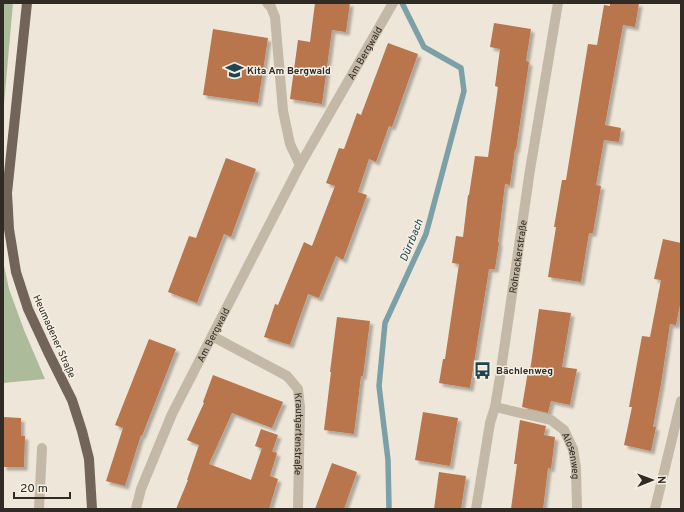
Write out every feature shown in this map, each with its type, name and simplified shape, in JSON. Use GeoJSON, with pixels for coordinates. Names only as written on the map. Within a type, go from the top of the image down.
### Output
{"type":"FeatureCollection","features":[{"type":"Feature","properties":{"kind":"main road","name":"Heumadener Straße"},"geometry":{"type":"LineString","coordinates":[[27,3],[7,193],[9,229],[16,272],[28,309],[72,400],[82,431],[89,459],[92,509]]}},
{"type":"Feature","properties":{"kind":"street"},"geometry":{"type":"LineString","coordinates":[[267,3],[271,7],[275,16],[283,111],[290,144],[300,165]]}},
{"type":"Feature","properties":{"kind":"street","name":"Am Bergwald"},"geometry":{"type":"LineString","coordinates":[[136,509],[141,489],[172,414],[300,165],[393,3]]}},
{"type":"Feature","properties":{"kind":"street","name":"Rohrackerstraße"},"geometry":{"type":"LineString","coordinates":[[476,509],[490,423],[495,407],[504,352],[530,170],[558,3]]}},
{"type":"Feature","properties":{"kind":"street","name":"Krautgartenstraße"},"geometry":{"type":"LineString","coordinates":[[212,336],[287,376],[298,389],[300,407],[298,509]]}},
{"type":"Feature","properties":{"kind":"street"},"geometry":{"type":"LineString","coordinates":[[655,509],[681,401]]}},
{"type":"Feature","properties":{"kind":"street","name":"Alosenweg"},"geometry":{"type":"LineString","coordinates":[[495,407],[551,420],[564,430],[573,449],[576,468],[577,509]]}},
{"type":"Feature","properties":{"kind":"street"},"geometry":{"type":"LineString","coordinates":[[39,509],[42,448]]}},
{"type":"Feature","properties":{"kind":"green space"},"geometry":{"type":"Polygon","coordinates":[[[3,3],[13,3],[3,115],[3,3]]]}},
{"type":"Feature","properties":{"kind":"green space"},"geometry":{"type":"Polygon","coordinates":[[[3,261],[9,289],[24,330],[45,379],[3,383],[3,261]]]}},
{"type":"Feature","properties":{"kind":"building"},"geometry":{"type":"Polygon","coordinates":[[[315,3],[350,3],[346,32],[332,30],[322,104],[290,99],[298,40],[310,42],[315,3]]]}},
{"type":"Feature","properties":{"kind":"building"},"geometry":{"type":"Polygon","coordinates":[[[610,3],[639,3],[635,27],[623,25],[605,125],[621,128],[619,142],[604,140],[596,185],[601,186],[593,233],[589,233],[581,282],[548,277],[556,227],[554,227],[562,180],[566,180],[588,44],[597,45],[604,5],[610,6],[610,3]]]}},
{"type":"Feature","properties":{"kind":"building"},"geometry":{"type":"Polygon","coordinates":[[[494,23],[531,29],[526,61],[529,62],[510,185],[505,184],[495,269],[489,269],[470,388],[439,383],[443,359],[445,359],[459,264],[452,263],[456,236],[463,237],[468,195],[475,156],[488,157],[498,87],[495,86],[500,49],[490,47],[494,23]]]}},
{"type":"Feature","properties":{"kind":"building"},"geometry":{"type":"Polygon","coordinates":[[[213,29],[268,38],[258,103],[203,95],[213,29]]]}},
{"type":"Feature","properties":{"kind":"building"},"geometry":{"type":"Polygon","coordinates":[[[388,43],[418,54],[392,127],[389,126],[376,162],[369,159],[358,192],[367,195],[343,260],[336,256],[319,298],[308,294],[290,345],[264,337],[275,304],[278,305],[304,242],[312,246],[335,186],[326,183],[339,148],[344,149],[357,113],[361,115],[388,43]]]}},
{"type":"Feature","properties":{"kind":"building"},"geometry":{"type":"Polygon","coordinates":[[[226,158],[256,169],[231,237],[224,234],[197,303],[168,292],[189,236],[196,238],[226,158]]]}},
{"type":"Feature","properties":{"kind":"building"},"geometry":{"type":"Polygon","coordinates":[[[663,239],[681,243],[681,300],[676,325],[670,324],[653,427],[656,427],[651,451],[624,445],[632,407],[629,407],[642,336],[650,337],[661,280],[654,279],[663,239]]]}},
{"type":"Feature","properties":{"kind":"building"},"geometry":{"type":"Polygon","coordinates":[[[539,309],[571,313],[562,367],[577,369],[570,405],[551,401],[548,413],[522,407],[528,371],[530,371],[539,309]]]}},
{"type":"Feature","properties":{"kind":"building"},"geometry":{"type":"Polygon","coordinates":[[[337,317],[370,321],[363,376],[361,376],[354,434],[324,430],[337,317]]]}},
{"type":"Feature","properties":{"kind":"building"},"geometry":{"type":"Polygon","coordinates":[[[149,339],[176,349],[142,436],[141,435],[125,486],[106,481],[123,428],[115,425],[149,339]]]}},
{"type":"Feature","properties":{"kind":"building"},"geometry":{"type":"Polygon","coordinates":[[[213,375],[283,402],[272,428],[232,413],[209,464],[251,480],[262,448],[277,453],[270,476],[278,479],[269,509],[176,509],[188,480],[199,445],[187,440],[204,403],[203,402],[213,375]]]}},
{"type":"Feature","properties":{"kind":"building"},"geometry":{"type":"Polygon","coordinates":[[[423,412],[458,418],[450,466],[415,460],[423,412]]]}},
{"type":"Feature","properties":{"kind":"building"},"geometry":{"type":"Polygon","coordinates":[[[3,417],[21,418],[21,436],[25,436],[24,467],[3,467],[3,417]]]}},
{"type":"Feature","properties":{"kind":"building"},"geometry":{"type":"Polygon","coordinates":[[[520,420],[546,426],[544,435],[555,437],[551,469],[548,468],[543,509],[511,509],[517,464],[514,464],[520,420]]]}},
{"type":"Feature","properties":{"kind":"building"},"geometry":{"type":"Polygon","coordinates":[[[261,429],[278,435],[272,452],[255,446],[261,429]]]}},
{"type":"Feature","properties":{"kind":"building"},"geometry":{"type":"Polygon","coordinates":[[[332,463],[357,472],[344,509],[315,509],[332,463]]]}},
{"type":"Feature","properties":{"kind":"building"},"geometry":{"type":"Polygon","coordinates":[[[439,472],[466,476],[461,509],[434,509],[439,472]]]}},
{"type":"Feature","properties":{"kind":"waterway","name":"Dürrbach"},"geometry":{"type":"LineString","coordinates":[[389,509],[388,460],[379,386],[385,323],[426,234],[464,91],[461,68],[424,47],[402,3]]}},
{"type":"Feature","properties":{"kind":"place","name":"Kita Am Bergwald"},"geometry":{"type":"Point","coordinates":[234,70]}},
{"type":"Feature","properties":{"kind":"place","name":"Bächlenweg"},"geometry":{"type":"Point","coordinates":[483,370]}}]}
